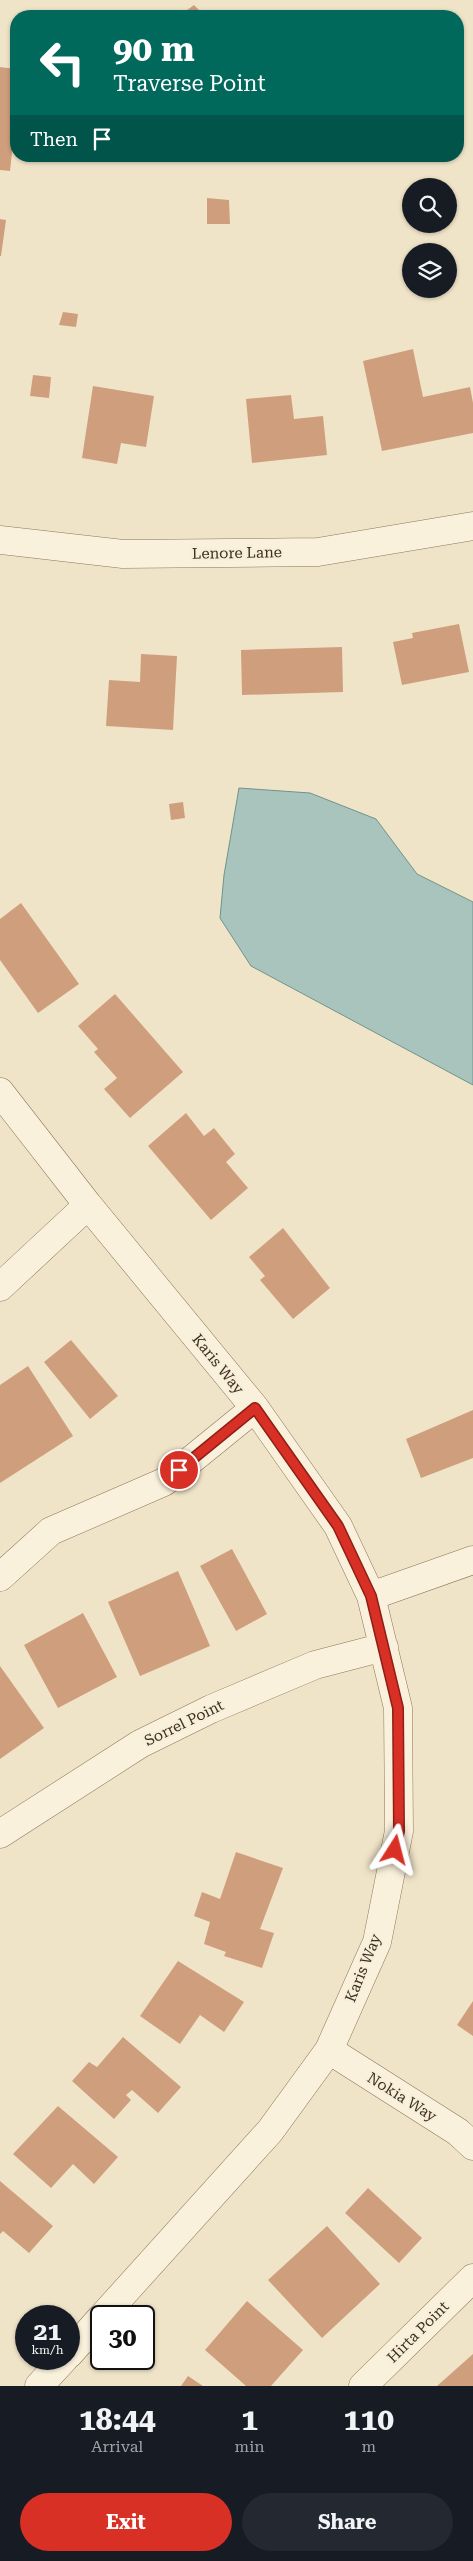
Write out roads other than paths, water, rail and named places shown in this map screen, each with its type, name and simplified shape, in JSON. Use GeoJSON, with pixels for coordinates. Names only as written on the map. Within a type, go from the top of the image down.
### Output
{"type":"FeatureCollection","features":[{"type":"Feature","properties":{"kind":"street","name":"Lenore Lane"},"geometry":{"type":"LineString","coordinates":[[0,540],[123,554],[318,552],[473,526]]}},
{"type":"Feature","properties":{"kind":"street","name":"Karis Way"},"geometry":{"type":"LineString","coordinates":[[0,1092],[88,1205],[255,1408],[338,1526],[371,1596],[398,1708],[399,1831],[377,1942],[329,2050],[270,2131],[113,2305]]}},
{"type":"Feature","properties":{"kind":"street"},"geometry":{"type":"LineString","coordinates":[[0,1287],[88,1205]]}},
{"type":"Feature","properties":{"kind":"street"},"geometry":{"type":"LineString","coordinates":[[0,1577],[52,1531],[164,1482],[255,1408]]}},
{"type":"Feature","properties":{"kind":"street"},"geometry":{"type":"LineString","coordinates":[[371,1596],[473,1560]]}},
{"type":"Feature","properties":{"kind":"street","name":"Sorrel Point"},"geometry":{"type":"LineString","coordinates":[[0,1834],[140,1744],[211,1709],[316,1665],[384,1647]]}},
{"type":"Feature","properties":{"kind":"street","name":"Nokia Way"},"geometry":{"type":"LineString","coordinates":[[329,2050],[458,2132],[473,2146]]}},
{"type":"Feature","properties":{"kind":"street","name":"Hirta Point"},"geometry":{"type":"LineString","coordinates":[[363,2386],[473,2278]]}},
{"type":"Feature","properties":{"kind":"street","name":"Karis Way"},"geometry":{"type":"LineString","coordinates":[[80,2342],[90,2330]]}},
{"type":"Feature","properties":{"kind":"street"},"geometry":{"type":"LineString","coordinates":[[39,2386],[54,2370]]}},
{"type":"Feature","properties":{"kind":"water"},"geometry":{"type":"Polygon","coordinates":[[[239,788],[310,793],[376,819],[417,874],[473,902],[473,1085],[251,966],[220,918],[224,875],[239,788]]]}}]}
